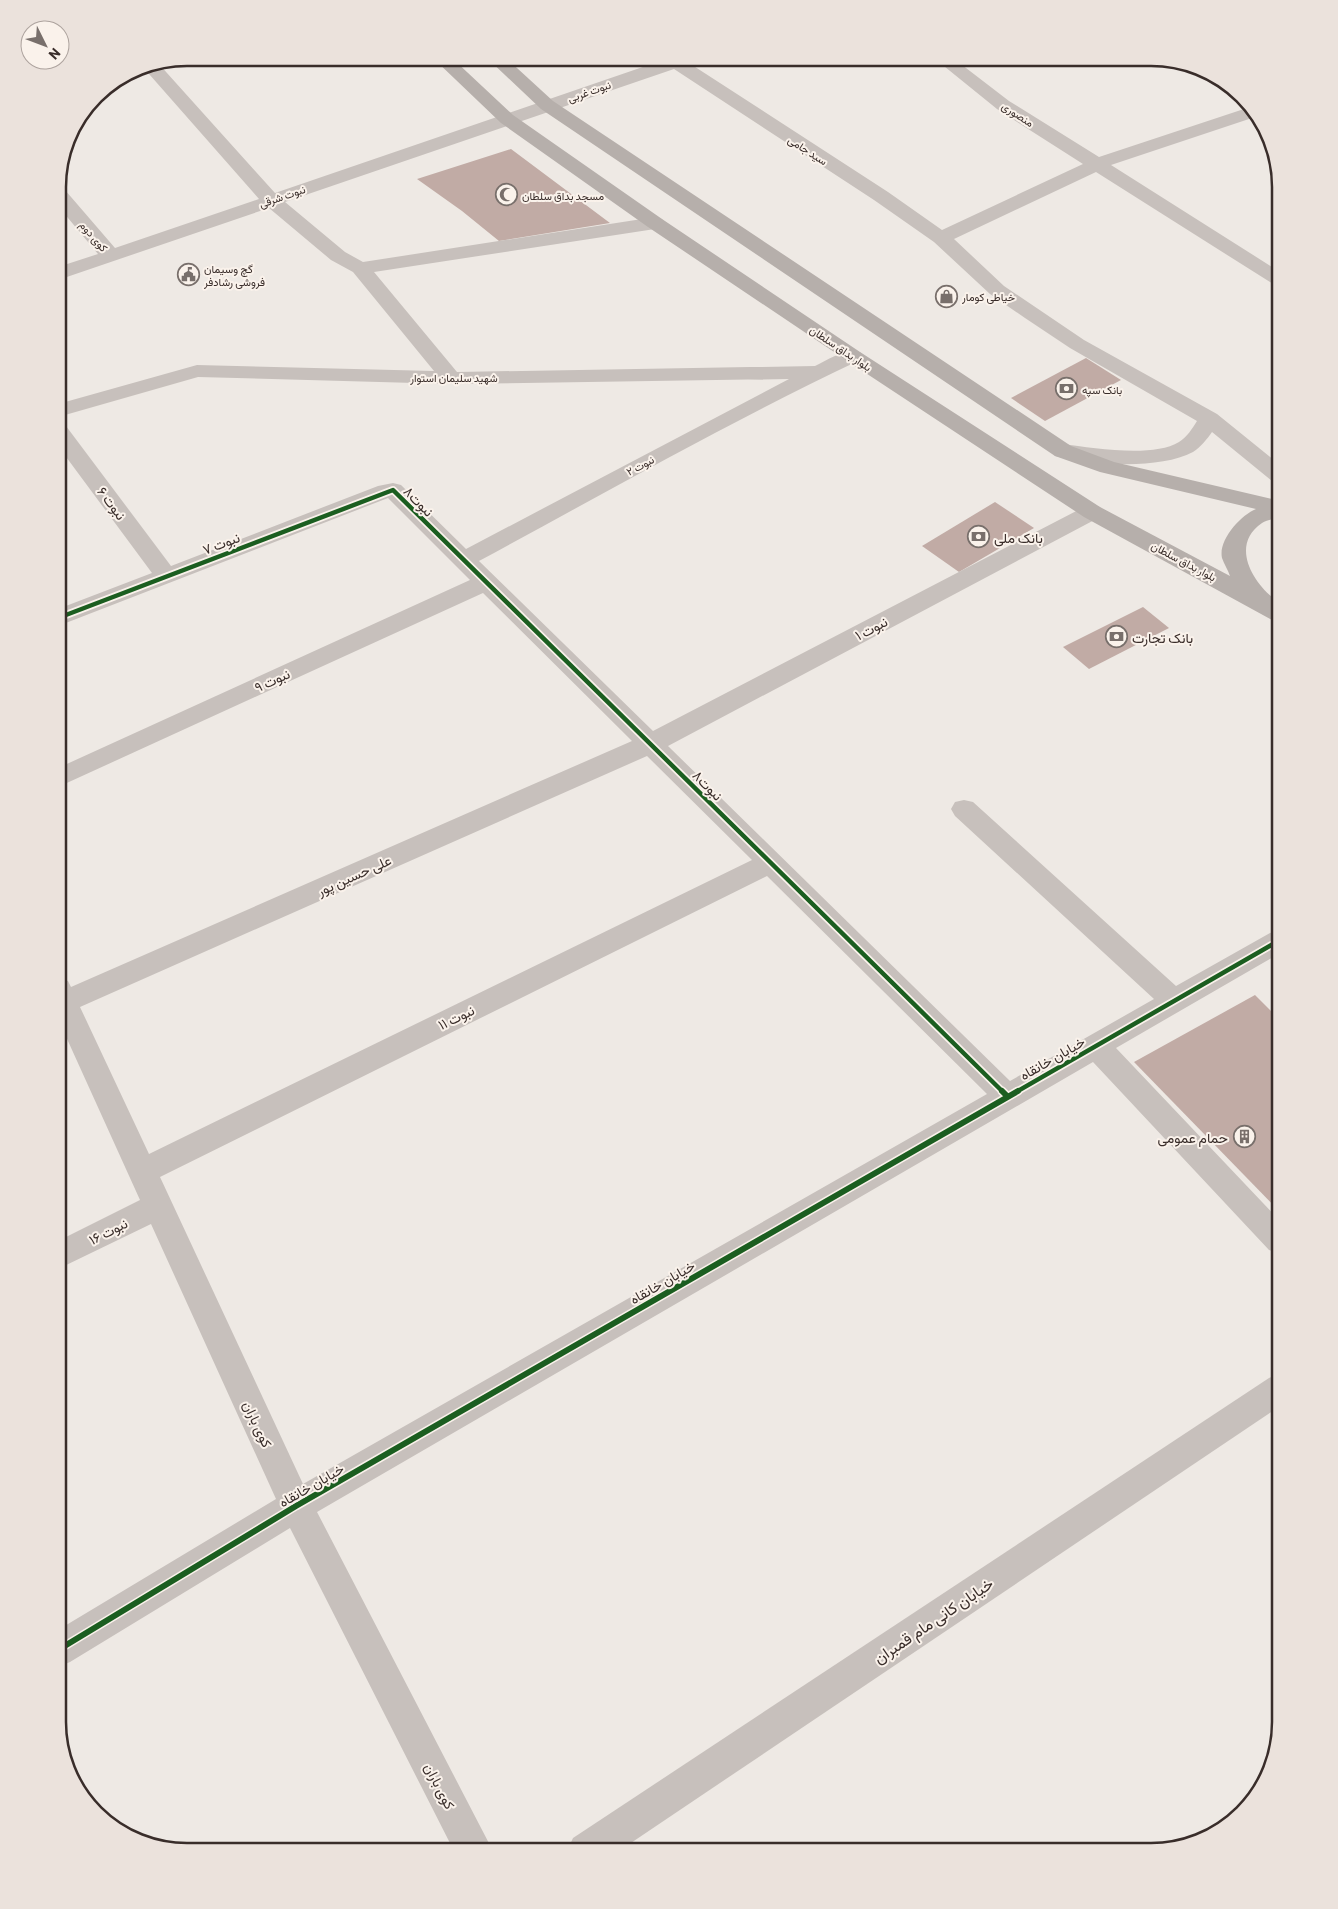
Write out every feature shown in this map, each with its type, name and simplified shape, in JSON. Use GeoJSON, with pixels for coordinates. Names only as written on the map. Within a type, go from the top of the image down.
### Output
{"type":"FeatureCollection","features":[{"type":"Feature","properties":{"kind":"main road","name":"بلوار بداق سلطان"},"geometry":{"type":"LineString","coordinates":[[451,66],[507,119],[655,223],[853,356],[1092,512],[1272,608]]}},
{"type":"Feature","properties":{"kind":"main road"},"geometry":{"type":"LineString","coordinates":[[505,66],[547,105],[1063,451],[1108,467],[1272,506]]}},
{"type":"Feature","properties":{"kind":"main road"},"geometry":{"type":"LineString","coordinates":[[1272,511],[1254,518],[1238,536],[1233,556],[1242,576],[1272,608]]}},
{"type":"Feature","properties":{"kind":"street","name":"نبوت غربی"},"geometry":{"type":"LineString","coordinates":[[507,119],[663,66]]}},
{"type":"Feature","properties":{"kind":"street","name":"سید جامی"},"geometry":{"type":"LineString","coordinates":[[691,67],[822,159],[881,196],[941,238],[997,290],[1077,344],[1209,419],[1272,470]]}},
{"type":"Feature","properties":{"kind":"street","name":"منصوری"},"geometry":{"type":"LineString","coordinates":[[953,67],[1003,105],[1272,275]]}},
{"type":"Feature","properties":{"kind":"street"},"geometry":{"type":"LineString","coordinates":[[155,70],[271,200],[338,256],[360,268],[451,378]]}},
{"type":"Feature","properties":{"kind":"street"},"geometry":{"type":"LineString","coordinates":[[941,238],[1097,164],[1248,114]]}},
{"type":"Feature","properties":{"kind":"street","name":"نبوت شرقی"},"geometry":{"type":"LineString","coordinates":[[67,271],[507,119]]}},
{"type":"Feature","properties":{"kind":"street","name":"کوی دوم"},"geometry":{"type":"LineString","coordinates":[[67,205],[110,256]]}},
{"type":"Feature","properties":{"kind":"street"},"geometry":{"type":"LineString","coordinates":[[360,268],[655,223]]}},
{"type":"Feature","properties":{"kind":"street","name":"شهید سلیمان استوار"},"geometry":{"type":"LineString","coordinates":[[67,408],[197,371],[451,378],[819,372],[853,356]]}},
{"type":"Feature","properties":{"kind":"street","name":"نبوت ۲"},"geometry":{"type":"LineString","coordinates":[[463,560],[756,403],[819,372]]}},
{"type":"Feature","properties":{"kind":"street"},"geometry":{"type":"LineString","coordinates":[[1063,451],[1110,456],[1165,452],[1184,448],[1199,436],[1209,419]]}},
{"type":"Feature","properties":{"kind":"street","name":"نبوت ۶"},"geometry":{"type":"LineString","coordinates":[[67,442],[166,576]]}},
{"type":"Feature","properties":{"kind":"street","name":"نبوت۸"},"geometry":{"type":"LineString","coordinates":[[393,490],[1007,1096]]}},
{"type":"Feature","properties":{"kind":"street","name":"نبوت ۷"},"geometry":{"type":"LineString","coordinates":[[67,615],[386,491],[393,490]]}},
{"type":"Feature","properties":{"kind":"street","name":"نبوت ۱"},"geometry":{"type":"LineString","coordinates":[[650,744],[1092,512]]}},
{"type":"Feature","properties":{"kind":"street","name":"نبوت ۹"},"geometry":{"type":"LineString","coordinates":[[67,774],[486,582]]}},
{"type":"Feature","properties":{"kind":"street","name":"علی حسین پور"},"geometry":{"type":"LineString","coordinates":[[66,996],[650,744]]}},
{"type":"Feature","properties":{"kind":"street"},"geometry":{"type":"LineString","coordinates":[[964,809],[1174,1001]]}},
{"type":"Feature","properties":{"kind":"street","name":"نبوت ۱۱"},"geometry":{"type":"LineString","coordinates":[[141,1172],[770,863]]}},
{"type":"Feature","properties":{"kind":"street","name":"خیابان خانقاه"},"geometry":{"type":"LineString","coordinates":[[66,1645],[296,1506],[1272,945]]}},
{"type":"Feature","properties":{"kind":"street","name":"کوی باران"},"geometry":{"type":"LineString","coordinates":[[66,1013],[158,1205],[296,1506],[470,1842]]}},
{"type":"Feature","properties":{"kind":"street"},"geometry":{"type":"LineString","coordinates":[[1096,1046],[1272,1233]]}},
{"type":"Feature","properties":{"kind":"street","name":"نبوت ۱۶"},"geometry":{"type":"LineString","coordinates":[[66,1252],[158,1205]]}},
{"type":"Feature","properties":{"kind":"street","name":"خیابان کانی مام قمبران"},"geometry":{"type":"LineString","coordinates":[[599,1842],[1272,1393]]}},
{"type":"Feature","properties":{"kind":"building","name":"مسجد بداق سلطان"},"geometry":{"type":"Polygon","coordinates":[[[511,149],[610,223],[499,241],[462,211],[417,179],[511,149]]]}},
{"type":"Feature","properties":{"kind":"building","name":"بانک سپه"},"geometry":{"type":"Polygon","coordinates":[[[1086,358],[1121,380],[1045,421],[1011,398],[1086,358]]]}},
{"type":"Feature","properties":{"kind":"building","name":"بانک ملی"},"geometry":{"type":"Polygon","coordinates":[[[995,502],[1034,528],[959,572],[922,546],[995,502]]]}},
{"type":"Feature","properties":{"kind":"building","name":"بانک تجارت"},"geometry":{"type":"Polygon","coordinates":[[[1143,607],[1169,628],[1089,669],[1063,647],[1143,607]]]}},
{"type":"Feature","properties":{"kind":"building","name":"حمام عمومی"},"geometry":{"type":"Polygon","coordinates":[[[1255,995],[1272,1012],[1272,1204],[1134,1062],[1255,995]]]}},
{"type":"Feature","properties":{"kind":"cycle path"},"geometry":{"type":"LineString","coordinates":[[67,615],[386,491],[393,490],[1007,1096]]}},
{"type":"Feature","properties":{"kind":"cycle path"},"geometry":{"type":"LineString","coordinates":[[66,1645],[296,1506],[1272,945]]}},
{"type":"Feature","properties":{"kind":"place","name":"مسجد بداق سلطان"},"geometry":{"type":"Point","coordinates":[506,195]}},
{"type":"Feature","properties":{"kind":"place","name":"گچ وسیمان فروشی رشادفر"},"geometry":{"type":"Point","coordinates":[188,274]}},
{"type":"Feature","properties":{"kind":"place","name":"خیاطی کومار"},"geometry":{"type":"Point","coordinates":[946,296]}},
{"type":"Feature","properties":{"kind":"place","name":"بانک سپه"},"geometry":{"type":"Point","coordinates":[1066,389]}},
{"type":"Feature","properties":{"kind":"place","name":"بانک ملی"},"geometry":{"type":"Point","coordinates":[978,537]}},
{"type":"Feature","properties":{"kind":"place","name":"بانک تجارت"},"geometry":{"type":"Point","coordinates":[1116,637]}},
{"type":"Feature","properties":{"kind":"place","name":"حمام عمومی"},"geometry":{"type":"Point","coordinates":[1244,1137]}}]}
